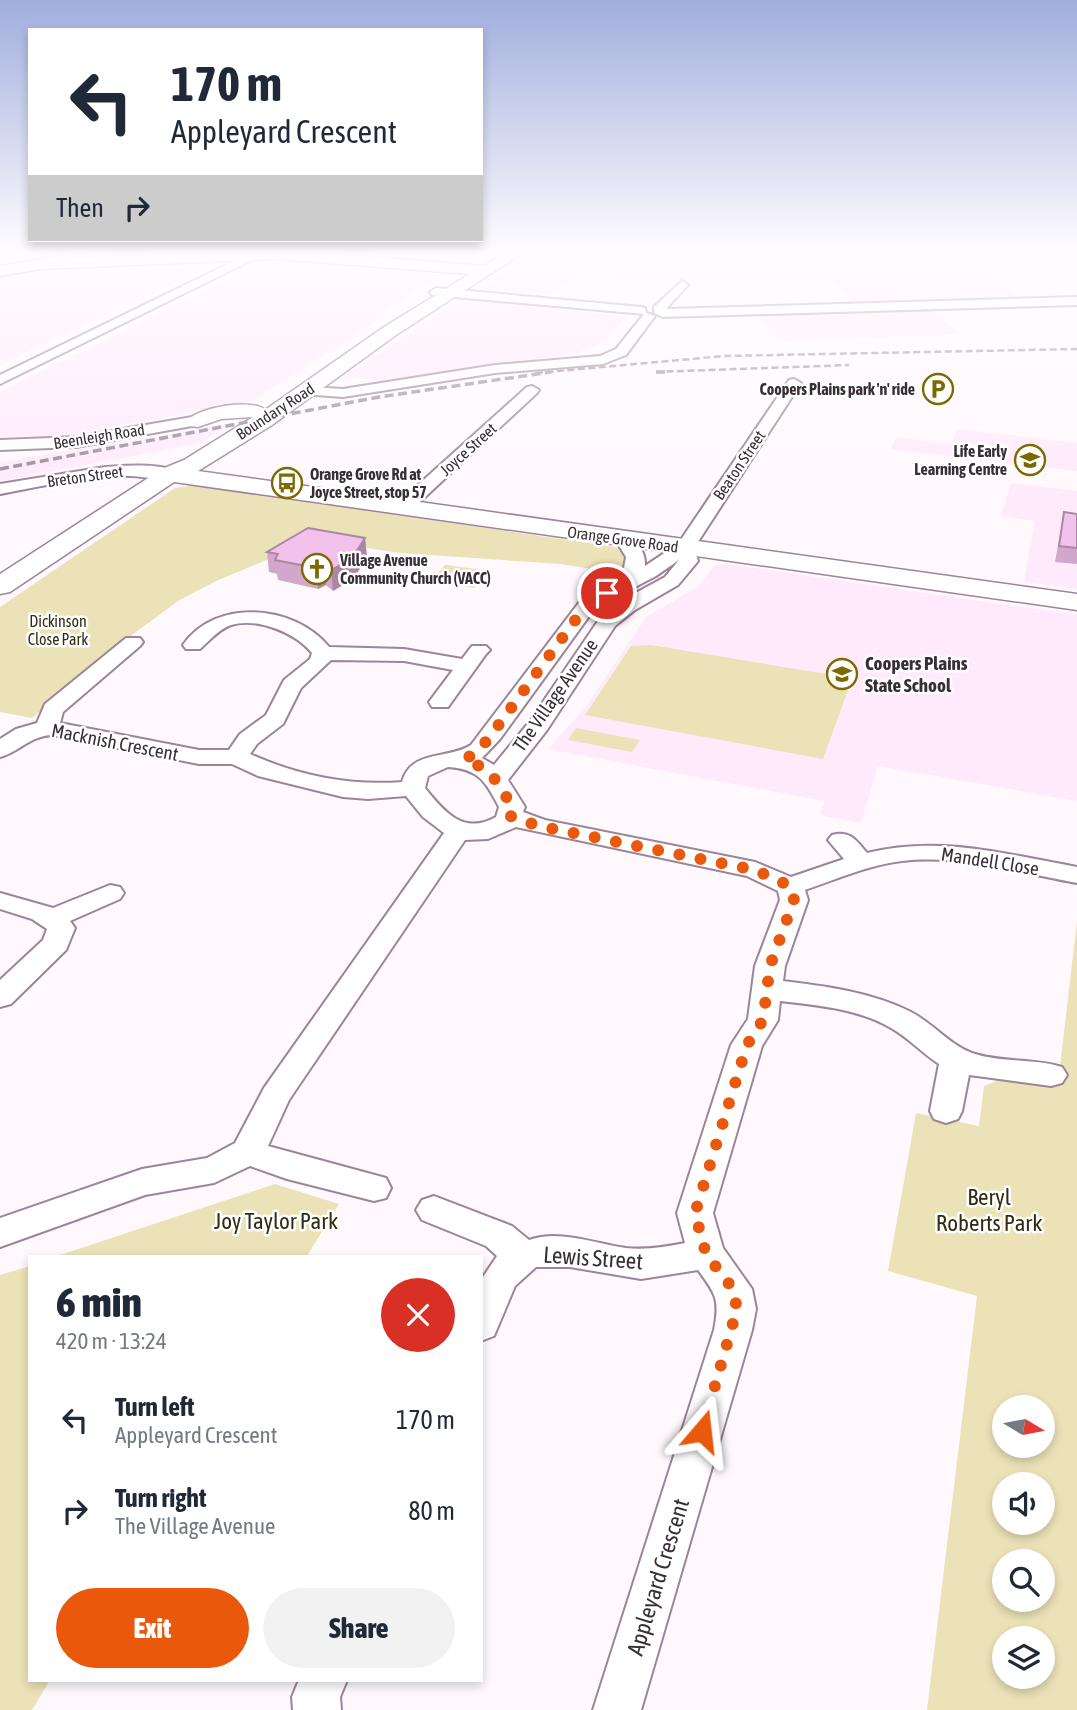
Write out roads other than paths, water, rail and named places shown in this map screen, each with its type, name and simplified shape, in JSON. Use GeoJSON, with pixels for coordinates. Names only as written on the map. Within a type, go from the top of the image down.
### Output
{"type":"FeatureCollection","features":[{"type":"Feature","properties":{"kind":"main road","name":"Boundary Road"},"geometry":{"type":"LineString","coordinates":[[170,474],[178,463],[376,331]]}},
{"type":"Feature","properties":{"kind":"main road","name":"Boundary Road"},"geometry":{"type":"LineString","coordinates":[[0,586],[170,474],[192,465],[307,391],[390,331]]}},
{"type":"Feature","properties":{"kind":"main road"},"geometry":{"type":"LineString","coordinates":[[198,421],[218,413],[255,411]]}},
{"type":"Feature","properties":{"kind":"main road","name":"Orange Grove Road"},"geometry":{"type":"LineString","coordinates":[[170,474],[1077,602]]}},
{"type":"Feature","properties":{"kind":"street"},"geometry":{"type":"LineString","coordinates":[[0,380],[101,331]]}},
{"type":"Feature","properties":{"kind":"street"},"geometry":{"type":"LineString","coordinates":[[307,391],[348,392],[482,371],[612,357],[629,343],[629,339],[637,331]]}},
{"type":"Feature","properties":{"kind":"street","name":"Beaton Street"},"geometry":{"type":"LineString","coordinates":[[685,548],[794,383]]}},
{"type":"Feature","properties":{"kind":"street","name":"Joyce Street"},"geometry":{"type":"LineString","coordinates":[[404,508],[532,390]]}},
{"type":"Feature","properties":{"kind":"street","name":"Beenleigh Road"},"geometry":{"type":"LineString","coordinates":[[0,445],[76,442],[198,421]]}},
{"type":"Feature","properties":{"kind":"street","name":"Breton Street"},"geometry":{"type":"LineString","coordinates":[[0,489],[104,470],[141,470],[170,474]]}},
{"type":"Feature","properties":{"kind":"street"},"geometry":{"type":"LineString","coordinates":[[623,538],[635,551],[638,566],[631,580]]}},
{"type":"Feature","properties":{"kind":"street","name":"The Village Avenue"},"geometry":{"type":"LineString","coordinates":[[464,760],[479,750],[492,734],[587,604],[649,572],[685,548],[689,561],[681,576],[663,589],[617,611],[607,621],[539,725],[496,778]]}},
{"type":"Feature","properties":{"kind":"street"},"geometry":{"type":"LineString","coordinates":[[193,645],[221,622],[246,619],[292,628],[318,645],[323,653]]}},
{"type":"Feature","properties":{"kind":"street"},"geometry":{"type":"LineString","coordinates":[[47,728],[53,709],[134,642]]}},
{"type":"Feature","properties":{"kind":"street"},"geometry":{"type":"LineString","coordinates":[[323,653],[473,658],[440,702]]}},
{"type":"Feature","properties":{"kind":"street"},"geometry":{"type":"LineString","coordinates":[[236,757],[248,739],[275,719],[292,685],[319,662],[323,653]]}},
{"type":"Feature","properties":{"kind":"street","name":"Macknish Crescent"},"geometry":{"type":"LineString","coordinates":[[0,750],[20,734],[47,728],[199,757],[236,757],[267,771],[343,790],[368,792],[413,788]]}},
{"type":"Feature","properties":{"kind":"street"},"geometry":{"type":"LineString","coordinates":[[448,760],[464,760],[486,769],[496,778],[512,807],[508,821],[491,831],[458,831],[446,826],[413,788],[417,772],[428,765],[448,760]]}},
{"type":"Feature","properties":{"kind":"street"},"geometry":{"type":"LineString","coordinates":[[510,816],[539,826],[755,870],[790,886]]}},
{"type":"Feature","properties":{"kind":"street"},"geometry":{"type":"LineString","coordinates":[[0,1233],[142,1182],[214,1170],[248,1152],[275,1097],[458,831]]}},
{"type":"Feature","properties":{"kind":"street"},"geometry":{"type":"LineString","coordinates":[[841,840],[861,862]]}},
{"type":"Feature","properties":{"kind":"street","name":"Mandell Close"},"geometry":{"type":"LineString","coordinates":[[790,886],[861,862],[915,852],[950,853],[1077,875]]}},
{"type":"Feature","properties":{"kind":"street","name":"Appleyard Crescent"},"geometry":{"type":"LineString","coordinates":[[617,1710],[735,1319],[737,1309],[733,1289],[706,1254],[695,1213],[747,1045],[763,1020],[770,966],[794,900],[790,886]]}},
{"type":"Feature","properties":{"kind":"street"},"geometry":{"type":"LineString","coordinates":[[54,918],[110,893]]}},
{"type":"Feature","properties":{"kind":"street"},"geometry":{"type":"LineString","coordinates":[[0,901],[54,918],[61,928],[56,944],[0,998]]}},
{"type":"Feature","properties":{"kind":"street"},"geometry":{"type":"LineString","coordinates":[[768,989],[818,996],[889,1014],[919,1030],[956,1059],[1008,1071],[1051,1075]]}},
{"type":"Feature","properties":{"kind":"street"},"geometry":{"type":"LineString","coordinates":[[946,1111],[956,1059]]}},
{"type":"Feature","properties":{"kind":"street"},"geometry":{"type":"LineString","coordinates":[[248,1152],[287,1166],[374,1188]]}},
{"type":"Feature","properties":{"kind":"street","name":"Lewis Street"},"geometry":{"type":"LineString","coordinates":[[434,1210],[499,1236],[523,1256]]}},
{"type":"Feature","properties":{"kind":"street","name":"Lewis Street"},"geometry":{"type":"LineString","coordinates":[[483,1321],[506,1270],[523,1256],[544,1251],[586,1254],[641,1264],[706,1254]]}},
{"type":"Feature","properties":{"kind":"street"},"geometry":{"type":"LineString","coordinates":[[317,1710],[316,1697],[322,1682]]}},
{"type":"Feature","properties":{"kind":"railway"},"geometry":{"type":"LineString","coordinates":[[536,373],[724,356],[1077,349]]}},
{"type":"Feature","properties":{"kind":"railway"},"geometry":{"type":"LineString","coordinates":[[665,372],[656,372],[849,365]]}},
{"type":"Feature","properties":{"kind":"railway"},"geometry":{"type":"LineString","coordinates":[[0,469],[379,397],[551,372]]}},
{"type":"Feature","properties":{"kind":"place","name":"Coopers Plains park 'n' ride"},"geometry":{"type":"Point","coordinates":[938,389]}},
{"type":"Feature","properties":{"kind":"place","name":"Life Early Learning Centre"},"geometry":{"type":"Point","coordinates":[1030,460]}},
{"type":"Feature","properties":{"kind":"place","name":"Orange Grove Rd at Joyce Street, stop 57"},"geometry":{"type":"Point","coordinates":[287,483]}},
{"type":"Feature","properties":{"kind":"place","name":"Village Avenue Community Church (VACC)"},"geometry":{"type":"Point","coordinates":[317,569]}},
{"type":"Feature","properties":{"kind":"place","name":"Coopers Plains State School"},"geometry":{"type":"Point","coordinates":[842,674]}},
{"type":"Feature","properties":{"kind":"park label","name":"Dickinson Close Park"},"geometry":{"type":"Point","coordinates":[58,630]}},
{"type":"Feature","properties":{"kind":"park label","name":"Beryl Roberts Park"},"geometry":{"type":"Point","coordinates":[989,1210]}},
{"type":"Feature","properties":{"kind":"park label","name":"Joy Taylor Park"},"geometry":{"type":"Point","coordinates":[276,1221]}}]}
